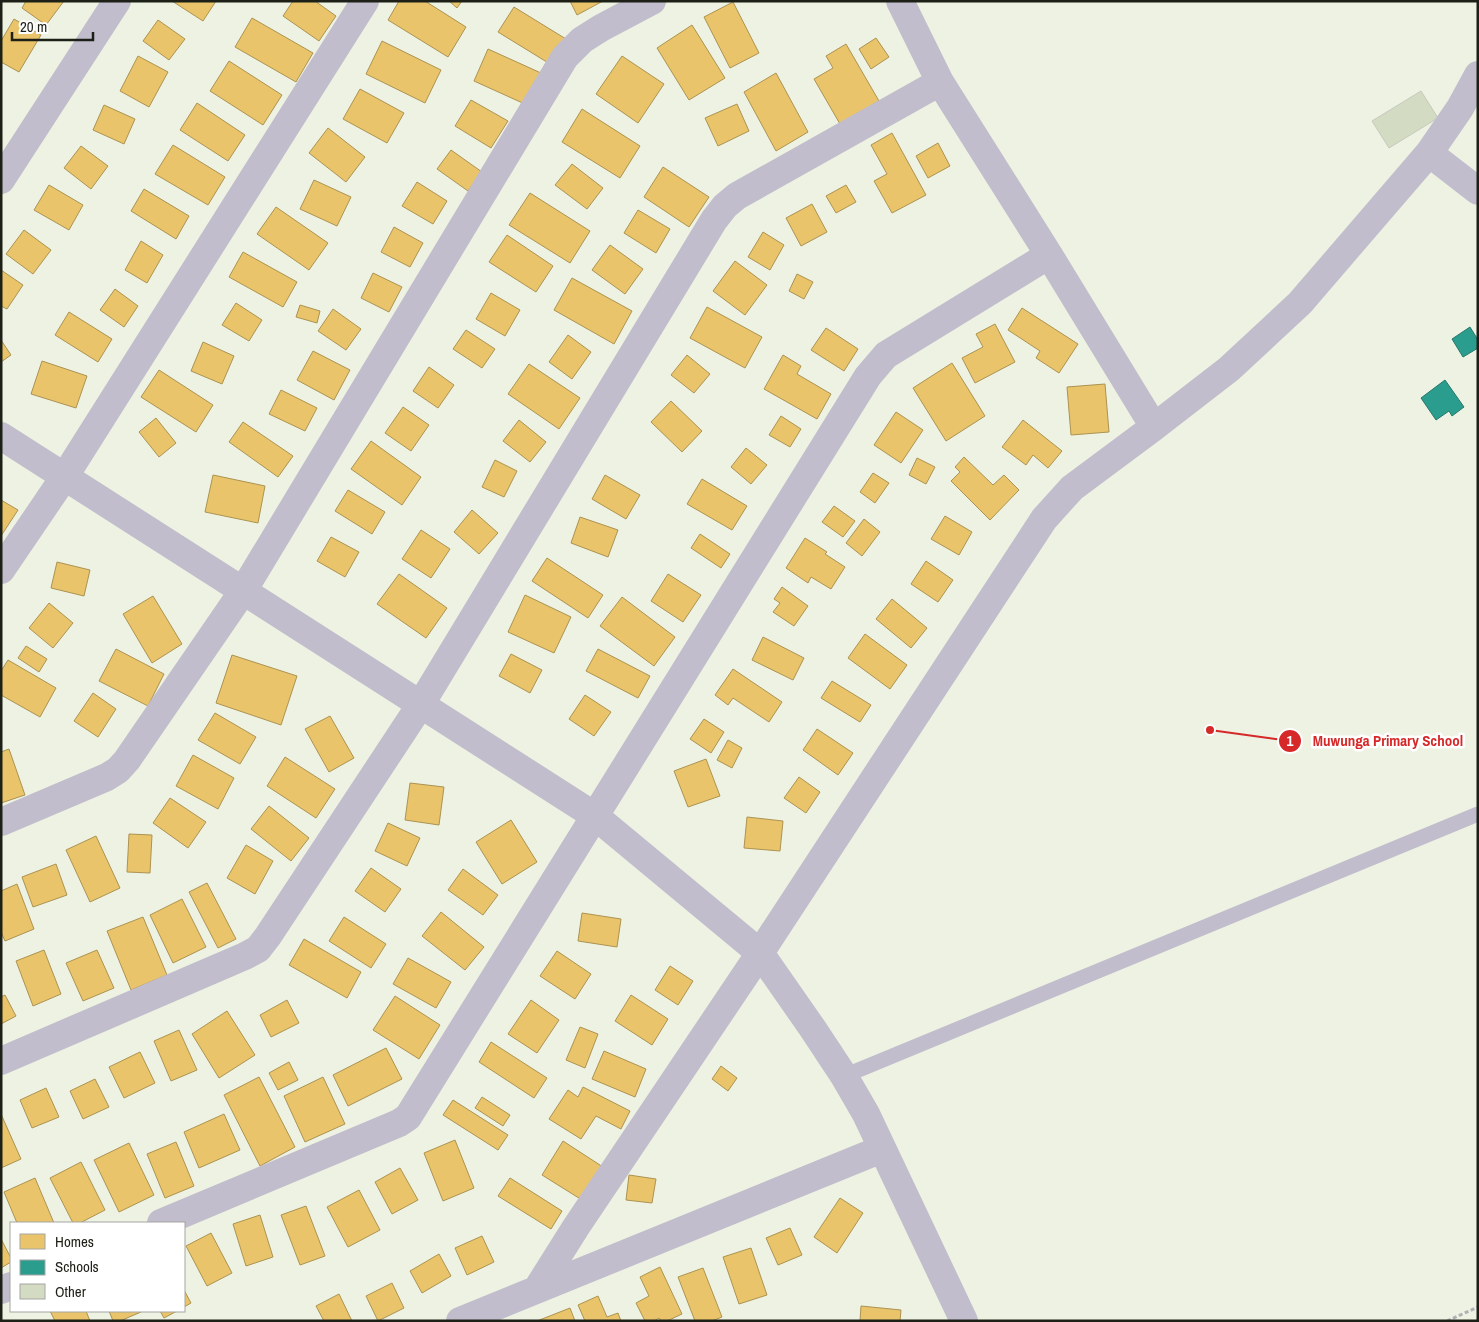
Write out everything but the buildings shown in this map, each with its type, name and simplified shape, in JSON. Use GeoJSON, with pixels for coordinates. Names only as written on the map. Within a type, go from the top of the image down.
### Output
{"type":"FeatureCollection","features":[{"type":"Feature","properties":{"kind":"street"},"geometry":{"type":"LineString","coordinates":[[1,180],[117,1]]}},
{"type":"Feature","properties":{"kind":"street"},"geometry":{"type":"LineString","coordinates":[[1,570],[65,476],[365,1]]}},
{"type":"Feature","properties":{"kind":"street"},"geometry":{"type":"LineString","coordinates":[[1,822],[107,777],[118,770],[127,760],[243,591],[566,57],[582,40],[652,1]]}},
{"type":"Feature","properties":{"kind":"street"},"geometry":{"type":"LineString","coordinates":[[900,1],[940,82],[1154,427]]}},
{"type":"Feature","properties":{"kind":"street"},"geometry":{"type":"LineString","coordinates":[[537,1289],[576,1227],[760,953],[1044,519],[1072,488],[1229,369],[1300,303],[1429,153],[1460,108],[1478,74]]}},
{"type":"Feature","properties":{"kind":"street"},"geometry":{"type":"LineString","coordinates":[[1,1060],[245,956],[258,948],[268,936],[421,704],[714,220],[725,206],[738,196],[940,82]]}},
{"type":"Feature","properties":{"kind":"street"},"geometry":{"type":"LineString","coordinates":[[1429,153],[1478,191]]}},
{"type":"Feature","properties":{"kind":"street"},"geometry":{"type":"LineString","coordinates":[[163,1222],[399,1123],[408,1117],[858,393],[878,364],[886,355],[1049,255]]}},
{"type":"Feature","properties":{"kind":"street"},"geometry":{"type":"LineString","coordinates":[[1,436],[595,816],[760,953],[844,1076],[866,1114],[964,1321]]}},
{"type":"Feature","properties":{"kind":"street"},"geometry":{"type":"LineString","coordinates":[[460,1321],[882,1149]]}},
{"type":"Feature","properties":{"kind":"lane"},"geometry":{"type":"LineString","coordinates":[[844,1076],[1478,814]]}},
{"type":"Feature","properties":{"kind":"path"},"geometry":{"type":"LineString","coordinates":[[1447,1321],[1478,1307]]}},
{"type":"Feature","properties":{"kind":"place","name":"Muwunga Primary School"},"geometry":{"type":"Point","coordinates":[1210,730]}}]}
